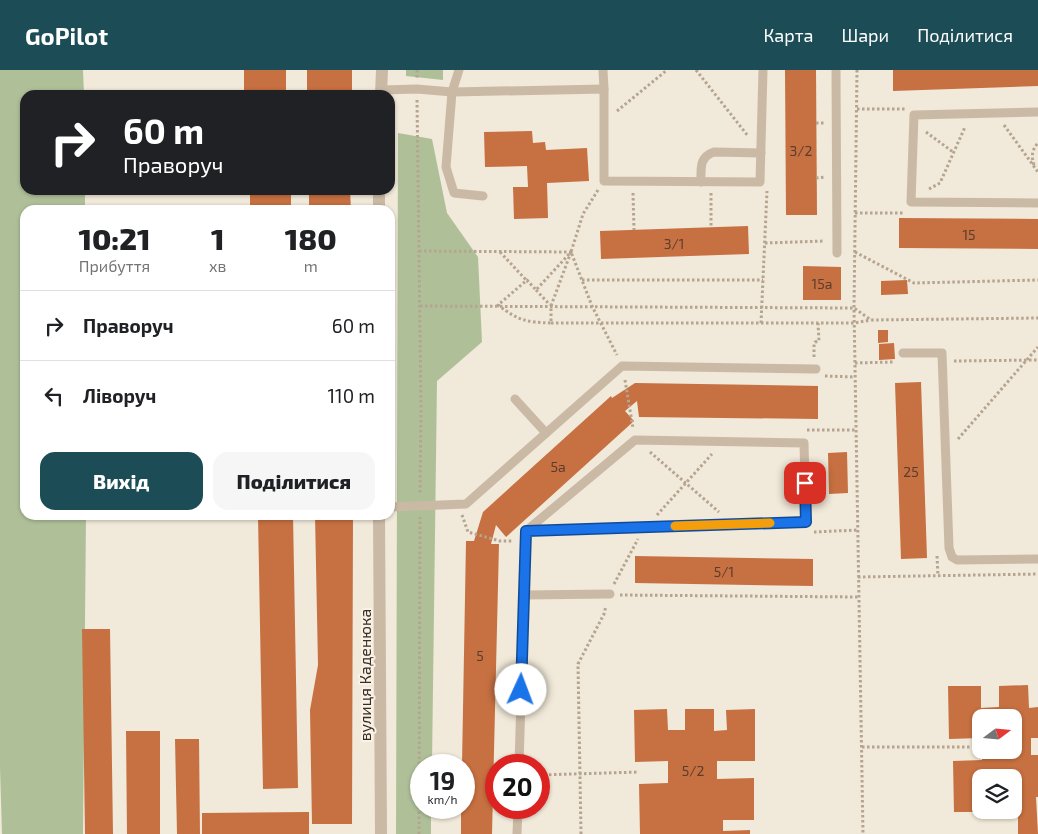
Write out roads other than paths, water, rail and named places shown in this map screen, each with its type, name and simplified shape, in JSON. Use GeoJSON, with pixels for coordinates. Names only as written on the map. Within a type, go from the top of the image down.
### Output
{"type":"FeatureCollection","features":[{"type":"Feature","properties":{"kind":"street"},"geometry":{"type":"LineString","coordinates":[[382,70],[382,90]]}},
{"type":"Feature","properties":{"kind":"street","name":"вулиця Каденюка"},"geometry":{"type":"LineString","coordinates":[[379,520],[381,834]]}},
{"type":"Feature","properties":{"kind":"lane"},"geometry":{"type":"LineString","coordinates":[[459,70],[452,92],[446,168],[454,193],[484,196]]}},
{"type":"Feature","properties":{"kind":"lane"},"geometry":{"type":"LineString","coordinates":[[603,70],[604,182],[760,182],[763,70]]}},
{"type":"Feature","properties":{"kind":"lane"},"geometry":{"type":"LineString","coordinates":[[836,70],[837,253]]}},
{"type":"Feature","properties":{"kind":"lane"},"geometry":{"type":"LineString","coordinates":[[395,91],[417,89],[452,92],[604,88]]}},
{"type":"Feature","properties":{"kind":"lane"},"geometry":{"type":"LineString","coordinates":[[1038,112],[914,115],[911,202],[1038,203]]}},
{"type":"Feature","properties":{"kind":"lane"},"geometry":{"type":"LineString","coordinates":[[701,182],[702,163],[708,154],[714,152],[761,152]]}},
{"type":"Feature","properties":{"kind":"lane"},"geometry":{"type":"LineString","coordinates":[[902,358],[942,353],[949,548],[952,556],[957,560],[1038,559]]}},
{"type":"Feature","properties":{"kind":"lane"},"geometry":{"type":"LineString","coordinates":[[395,507],[466,504],[622,366],[816,368]]}},
{"type":"Feature","properties":{"kind":"lane"},"geometry":{"type":"LineString","coordinates":[[515,399],[546,433]]}},
{"type":"Feature","properties":{"kind":"lane"},"geometry":{"type":"LineString","coordinates":[[519,754],[526,536],[636,440],[804,443],[806,522],[645,528],[526,536]]}},
{"type":"Feature","properties":{"kind":"lane"},"geometry":{"type":"LineString","coordinates":[[524,595],[610,594]]}},
{"type":"Feature","properties":{"kind":"lane"},"geometry":{"type":"LineString","coordinates":[[517,834],[518,819]]}}]}
